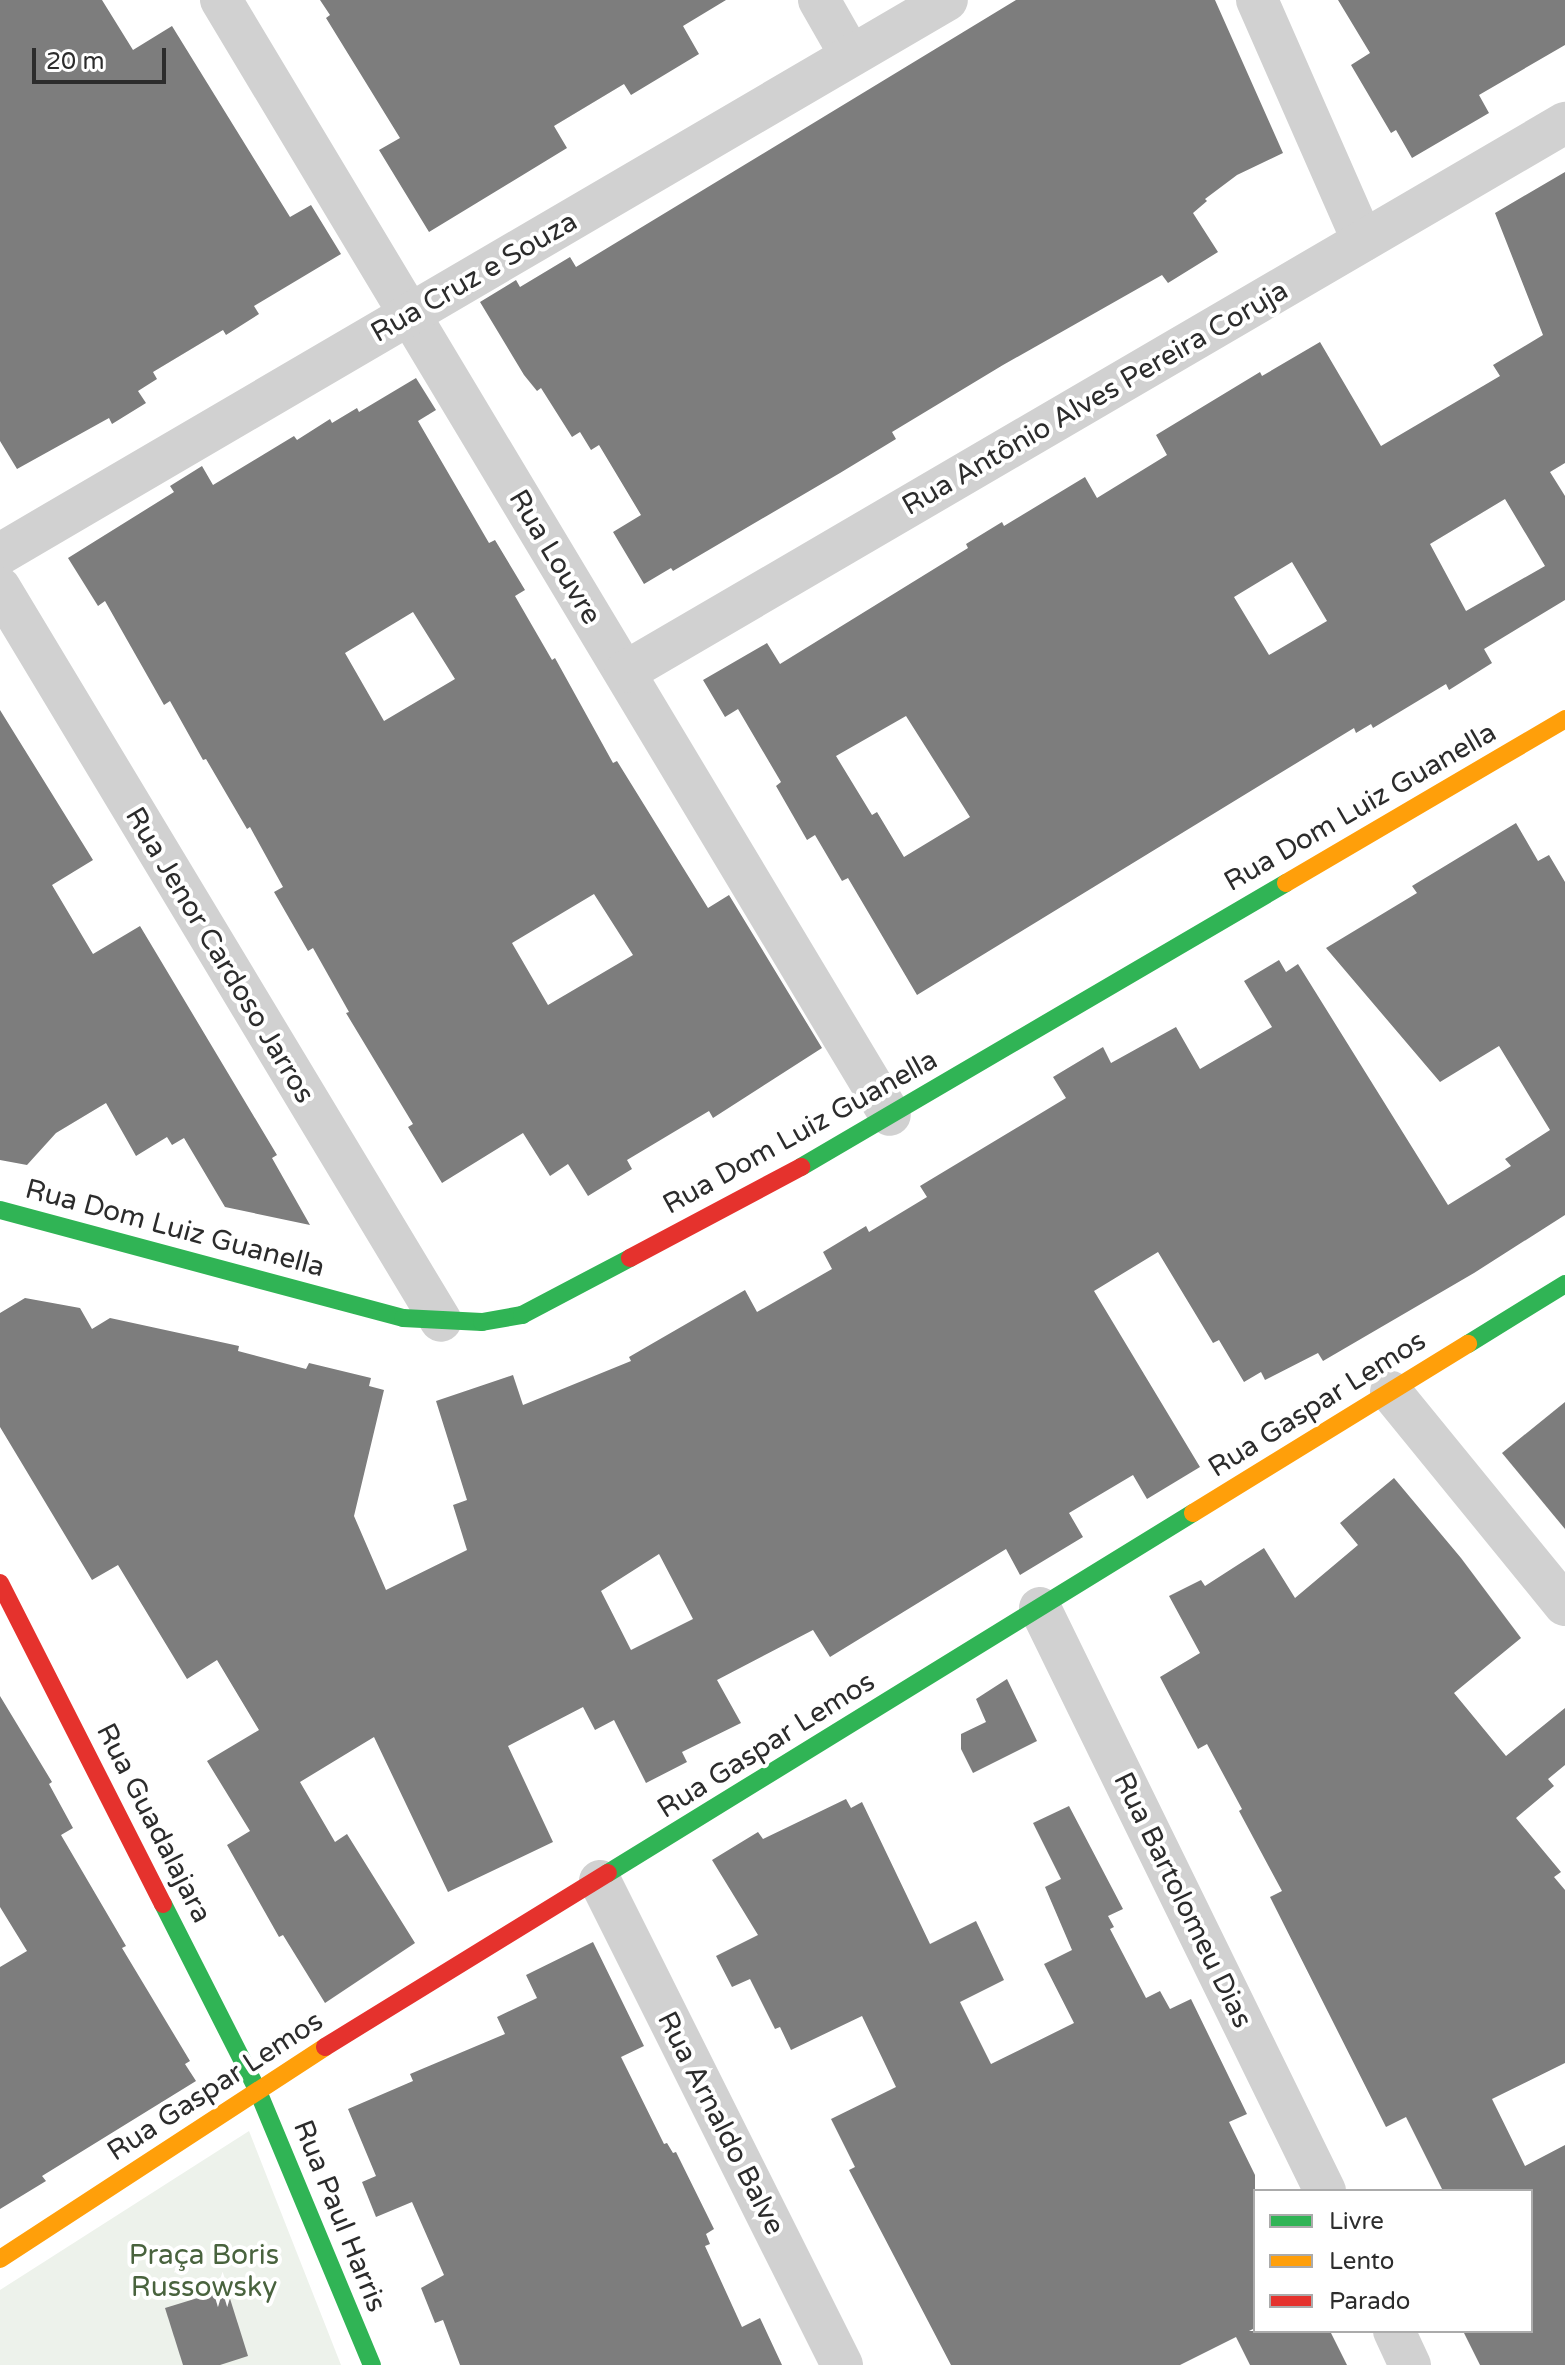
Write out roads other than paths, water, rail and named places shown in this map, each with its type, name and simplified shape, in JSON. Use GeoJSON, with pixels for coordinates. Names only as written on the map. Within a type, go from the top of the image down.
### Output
{"type":"FeatureCollection","features":[{"type":"Feature","properties":{"kind":"street","name":"Rua Louvre"},"geometry":{"type":"LineString","coordinates":[[221,0],[890,1115]]}},
{"type":"Feature","properties":{"kind":"street"},"geometry":{"type":"LineString","coordinates":[[819,0],[851,56]]}},
{"type":"Feature","properties":{"kind":"street","name":"Rua Cruz e Souza"},"geometry":{"type":"LineString","coordinates":[[0,554],[947,0]]}},
{"type":"Feature","properties":{"kind":"street"},"geometry":{"type":"LineString","coordinates":[[1257,0],[1363,241]]}},
{"type":"Feature","properties":{"kind":"street","name":"Rua Antônio Alves Pereira Coruja"},"geometry":{"type":"LineString","coordinates":[[625,672],[1565,123]]}},
{"type":"Feature","properties":{"kind":"street","name":"Rua Jenor Cardoso Jarros"},"geometry":{"type":"LineString","coordinates":[[0,588],[441,1321]]}},
{"type":"Feature","properties":{"kind":"street","name":"Rua Dom Luiz Guanella"},"geometry":{"type":"LineString","coordinates":[[0,1210],[403,1318],[482,1322],[522,1315],[775,1182],[1558,728]]}},
{"type":"Feature","properties":{"kind":"street","name":"Rua Gaspar Lemos"},"geometry":{"type":"LineString","coordinates":[[0,2259],[257,2089],[600,1881],[1565,1284]]}},
{"type":"Feature","properties":{"kind":"street"},"geometry":{"type":"LineString","coordinates":[[1391,1392],[1565,1605]]}},
{"type":"Feature","properties":{"kind":"street","name":"Rua Guadalajara"},"geometry":{"type":"LineString","coordinates":[[0,1583],[257,2089]]}},
{"type":"Feature","properties":{"kind":"street","name":"Rua Bartolomeu Dias"},"geometry":{"type":"LineString","coordinates":[[1040,1608],[1324,2189]]}},
{"type":"Feature","properties":{"kind":"street","name":"Rua Arnaldo Balve"},"geometry":{"type":"LineString","coordinates":[[600,1881],[842,2365]]}},
{"type":"Feature","properties":{"kind":"street","name":"Rua Paul Harris"},"geometry":{"type":"LineString","coordinates":[[257,2089],[372,2365]]}},
{"type":"Feature","properties":{"kind":"street"},"geometry":{"type":"LineString","coordinates":[[1395,2333],[1410,2365]]}},
{"type":"Feature","properties":{"kind":"park label","name":"Praça Boris Russowsky"},"geometry":{"type":"Point","coordinates":[204,2271]}}]}
